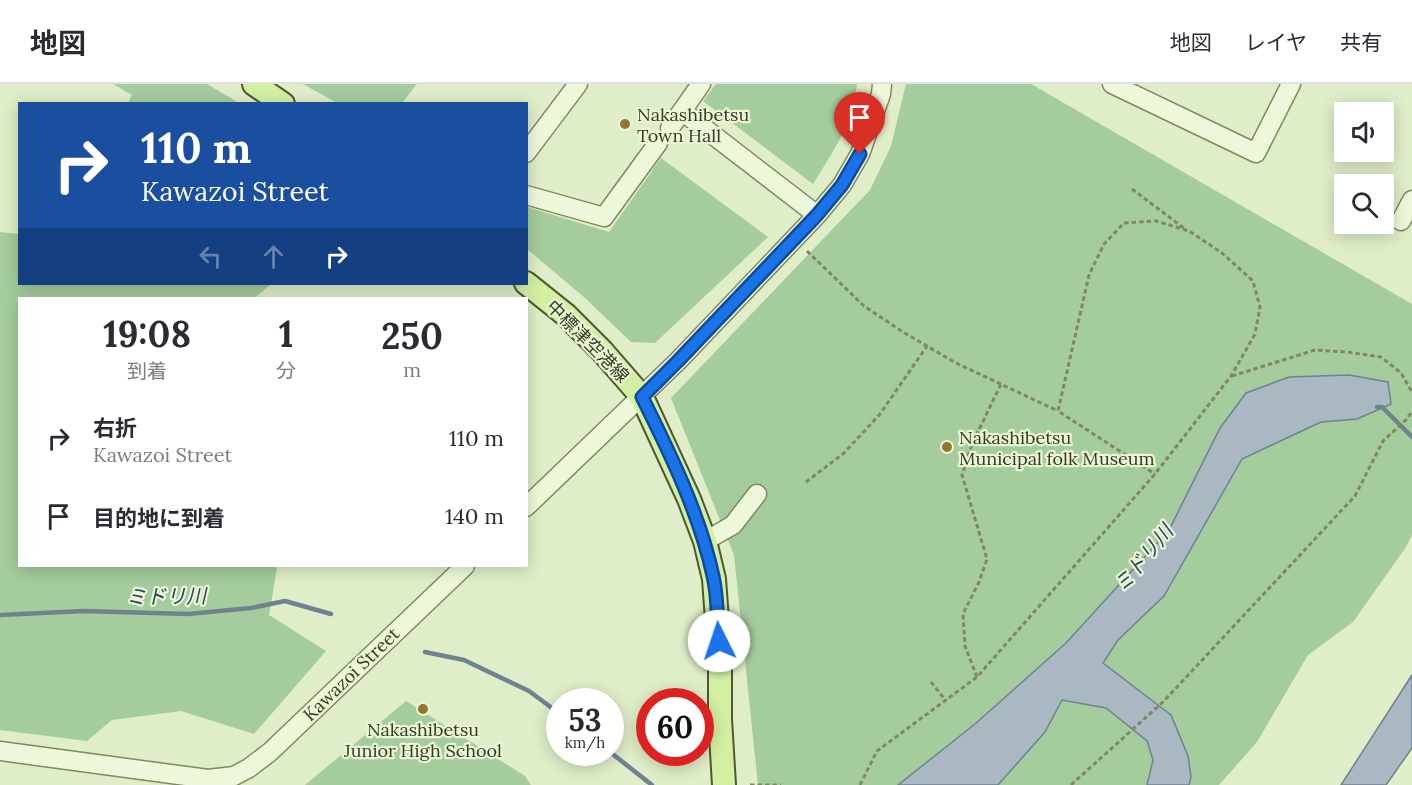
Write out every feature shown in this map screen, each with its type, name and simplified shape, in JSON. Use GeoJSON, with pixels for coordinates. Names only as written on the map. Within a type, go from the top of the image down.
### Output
{"type":"FeatureCollection","features":[{"type":"Feature","properties":{"kind":"main road"},"geometry":{"type":"LineString","coordinates":[[254,84],[280,102]]}},
{"type":"Feature","properties":{"kind":"main road","name":"中標津空港線"},"geometry":{"type":"LineString","coordinates":[[528,285],[573,322],[642,397],[689,499],[705,542],[714,579],[720,661],[720,719],[724,785]]}},
{"type":"Feature","properties":{"kind":"street"},"geometry":{"type":"LineString","coordinates":[[528,150],[578,84]]}},
{"type":"Feature","properties":{"kind":"street"},"geometry":{"type":"LineString","coordinates":[[670,128],[701,84]]}},
{"type":"Feature","properties":{"kind":"street"},"geometry":{"type":"LineString","coordinates":[[528,505],[678,361],[817,215],[842,185],[860,154],[882,84]]}},
{"type":"Feature","properties":{"kind":"street"},"geometry":{"type":"LineString","coordinates":[[1112,84],[1256,153],[1291,84]]}},
{"type":"Feature","properties":{"kind":"street"},"geometry":{"type":"LineString","coordinates":[[682,111],[817,215]]}},
{"type":"Feature","properties":{"kind":"street"},"geometry":{"type":"LineString","coordinates":[[528,196],[604,217],[658,143]]}},
{"type":"Feature","properties":{"kind":"street"},"geometry":{"type":"LineString","coordinates":[[1401,221],[1412,200]]}},
{"type":"Feature","properties":{"kind":"street"},"geometry":{"type":"LineString","coordinates":[[705,542],[733,525],[757,494]]}},
{"type":"Feature","properties":{"kind":"street","name":"Kawazoi Street"},"geometry":{"type":"LineString","coordinates":[[230,780],[270,752],[464,567]]}},
{"type":"Feature","properties":{"kind":"street"},"geometry":{"type":"LineString","coordinates":[[0,751],[230,780]]}},
{"type":"Feature","properties":{"kind":"path"},"geometry":{"type":"LineString","coordinates":[[860,785],[877,751],[977,677],[1155,474],[1231,376],[1255,334],[1260,307],[1253,281],[1222,253],[1132,189]]}},
{"type":"Feature","properties":{"kind":"path"},"geometry":{"type":"LineString","coordinates":[[1058,411],[1089,275],[1104,244],[1124,223],[1156,221],[1189,231]]}},
{"type":"Feature","properties":{"kind":"path"},"geometry":{"type":"LineString","coordinates":[[807,251],[864,306],[956,363],[1058,411],[1155,474]]}},
{"type":"Feature","properties":{"kind":"path"},"geometry":{"type":"LineString","coordinates":[[806,482],[844,453],[880,414],[927,346]]}},
{"type":"Feature","properties":{"kind":"path"},"geometry":{"type":"LineString","coordinates":[[1231,376],[1315,350],[1347,352],[1381,357],[1401,373],[1412,392]]}},
{"type":"Feature","properties":{"kind":"path"},"geometry":{"type":"LineString","coordinates":[[977,677],[965,646],[963,614],[979,582],[987,559],[962,475],[972,444],[1001,384]]}},
{"type":"Feature","properties":{"kind":"path"},"geometry":{"type":"LineString","coordinates":[[1071,785],[1162,702],[1355,496],[1383,441],[1407,419],[1412,411]]}},
{"type":"Feature","properties":{"kind":"path"},"geometry":{"type":"LineString","coordinates":[[931,681],[946,700]]}},
{"type":"Feature","properties":{"kind":"path"},"geometry":{"type":"LineString","coordinates":[[750,785],[781,785]]}},
{"type":"Feature","properties":{"kind":"green space"},"geometry":{"type":"Polygon","coordinates":[[[113,84],[207,84],[237,102],[128,102],[132,95],[113,84]]]}},
{"type":"Feature","properties":{"kind":"green space"},"geometry":{"type":"Polygon","coordinates":[[[303,84],[417,84],[403,102],[335,102],[303,84]]]}},
{"type":"Feature","properties":{"kind":"green space"},"geometry":{"type":"Polygon","coordinates":[[[716,84],[857,84],[847,124],[835,149],[813,184],[703,101],[716,84]]]}},
{"type":"Feature","properties":{"kind":"green space"},"geometry":{"type":"Polygon","coordinates":[[[906,84],[1031,84],[1412,304],[1412,535],[1353,622],[1308,655],[1257,742],[1219,785],[758,785],[734,555],[671,398],[870,190],[891,146],[906,84]]]}},
{"type":"Feature","properties":{"kind":"green space"},"geometry":{"type":"Polygon","coordinates":[[[661,158],[768,237],[655,343],[631,342],[585,298],[528,250],[528,207],[609,232],[661,158]]]}},
{"type":"Feature","properties":{"kind":"green space"},"geometry":{"type":"Polygon","coordinates":[[[0,232],[18,234],[18,285],[270,285],[256,297],[18,297],[18,567],[276,567],[269,615],[326,651],[254,734],[181,711],[112,720],[87,741],[0,730],[0,232]]]}},
{"type":"Feature","properties":{"kind":"green space"},"geometry":{"type":"Polygon","coordinates":[[[406,701],[525,776],[531,785],[305,785],[406,701]]]}},
{"type":"Feature","properties":{"kind":"shaded area"},"geometry":{"type":"Polygon","coordinates":[[[1349,375],[1388,382],[1391,404],[1357,419],[1321,422],[1242,459],[1164,596],[1118,640],[1103,663],[1171,715],[1188,756],[1191,777],[1189,785],[1147,785],[1153,760],[1147,741],[1106,708],[1062,700],[1045,732],[998,785],[898,785],[975,724],[1066,643],[1169,530],[1220,428],[1246,393],[1289,377],[1349,375]]]}},
{"type":"Feature","properties":{"kind":"shaded area"},"geometry":{"type":"Polygon","coordinates":[[[1412,675],[1412,748],[1386,785],[1341,785],[1412,675]]]}},
{"type":"Feature","properties":{"kind":"waterway"},"geometry":{"type":"LineString","coordinates":[[1377,407],[1382,407],[1412,437]]}},
{"type":"Feature","properties":{"kind":"waterway","name":"ミドリ川"},"geometry":{"type":"LineString","coordinates":[[0,615],[84,611],[188,614],[251,608],[285,601],[331,614]]}},
{"type":"Feature","properties":{"kind":"waterway","name":"ミドリ川"},"geometry":{"type":"LineString","coordinates":[[425,652],[464,660],[529,691],[546,704]]}},
{"type":"Feature","properties":{"kind":"waterway","name":"ミドリ川"},"geometry":{"type":"LineString","coordinates":[[624,763],[652,785]]}},
{"type":"Feature","properties":{"kind":"place","name":"Nakashibetsu Town Hall"},"geometry":{"type":"Point","coordinates":[625,124]}},
{"type":"Feature","properties":{"kind":"place","name":"Nakashibetsu Municipal folk Museum"},"geometry":{"type":"Point","coordinates":[947,447]}},
{"type":"Feature","properties":{"kind":"place","name":"Nakashibetsu Junior High School"},"geometry":{"type":"Point","coordinates":[423,709]}},
{"type":"Feature","properties":{"kind":"route"},"geometry":{"type":"LineString","coordinates":[[719,641],[714,579],[705,542],[689,499],[642,397],[817,215],[842,185],[860,154]]}}]}
